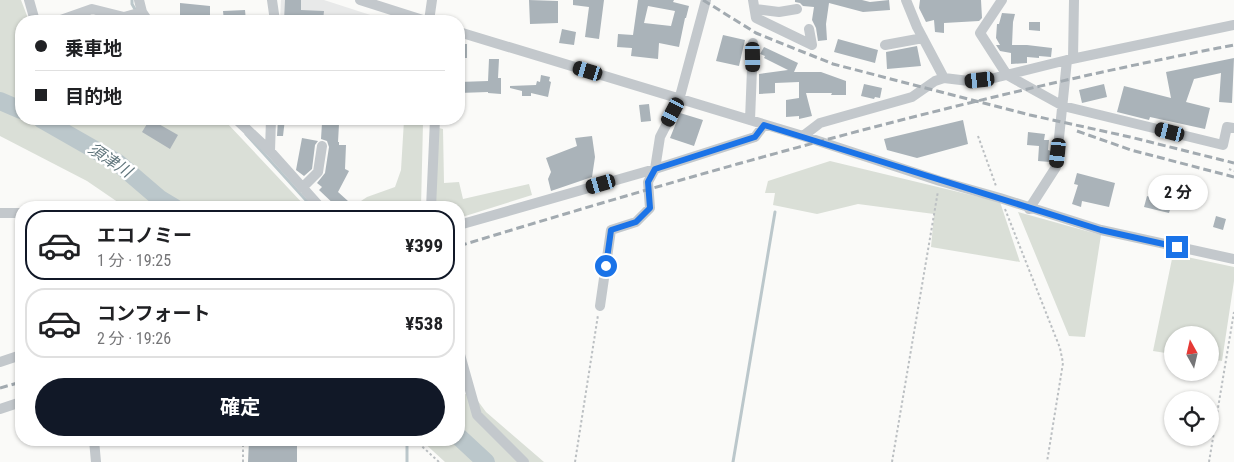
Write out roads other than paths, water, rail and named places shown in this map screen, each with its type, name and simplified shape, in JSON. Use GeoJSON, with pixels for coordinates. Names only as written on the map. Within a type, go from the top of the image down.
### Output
{"type":"FeatureCollection","features":[{"type":"Feature","properties":{"kind":"street"},"geometry":{"type":"LineString","coordinates":[[28,0],[33,15]]}},
{"type":"Feature","properties":{"kind":"street"},"geometry":{"type":"LineString","coordinates":[[140,0],[144,15]]}},
{"type":"Feature","properties":{"kind":"street"},"geometry":{"type":"LineString","coordinates":[[272,0],[274,15]]}},
{"type":"Feature","properties":{"kind":"street"},"geometry":{"type":"LineString","coordinates":[[360,0],[408,15]]}},
{"type":"Feature","properties":{"kind":"street"},"geometry":{"type":"LineString","coordinates":[[428,15],[432,0]]}},
{"type":"Feature","properties":{"kind":"street"},"geometry":{"type":"LineString","coordinates":[[600,306],[611,230],[636,222],[650,208],[648,182],[655,169],[660,137],[679,100],[706,0]]}},
{"type":"Feature","properties":{"kind":"street"},"geometry":{"type":"LineString","coordinates":[[906,0],[944,78]]}},
{"type":"Feature","properties":{"kind":"street"},"geometry":{"type":"LineString","coordinates":[[1002,0],[980,33],[1006,75],[1063,106],[1223,145],[1227,127],[1234,128]]}},
{"type":"Feature","properties":{"kind":"street"},"geometry":{"type":"LineString","coordinates":[[1029,209],[1056,167],[1070,60],[1074,0]]}},
{"type":"Feature","properties":{"kind":"street"},"geometry":{"type":"LineString","coordinates":[[797,9],[779,12],[754,4],[756,18],[812,45],[809,29]]}},
{"type":"Feature","properties":{"kind":"street"},"geometry":{"type":"LineString","coordinates":[[75,15],[92,9],[116,15]]}},
{"type":"Feature","properties":{"kind":"street"},"geometry":{"type":"LineString","coordinates":[[803,136],[820,123],[912,96],[935,80],[944,78],[969,81],[990,79],[1234,25]]}},
{"type":"Feature","properties":{"kind":"street"},"geometry":{"type":"LineString","coordinates":[[465,34],[803,136],[940,181],[1000,198],[1029,209],[1101,230],[1234,259]]}},
{"type":"Feature","properties":{"kind":"street"},"geometry":{"type":"LineString","coordinates":[[885,45],[923,38]]}},
{"type":"Feature","properties":{"kind":"street"},"geometry":{"type":"LineString","coordinates":[[750,120],[753,43]]}},
{"type":"Feature","properties":{"kind":"street"},"geometry":{"type":"LineString","coordinates":[[242,125],[270,152],[314,201]]}},
{"type":"Feature","properties":{"kind":"street"},"geometry":{"type":"LineString","coordinates":[[270,152],[271,125]]}},
{"type":"Feature","properties":{"kind":"street"},"geometry":{"type":"LineString","coordinates":[[430,201],[435,125]]}},
{"type":"Feature","properties":{"kind":"street"},"geometry":{"type":"LineString","coordinates":[[465,223],[655,169],[755,137],[764,125]]}},
{"type":"Feature","properties":{"kind":"street"},"geometry":{"type":"LineString","coordinates":[[302,188],[318,172],[322,146]]}},
{"type":"Feature","properties":{"kind":"street"},"geometry":{"type":"LineString","coordinates":[[0,213],[15,214]]}},
{"type":"Feature","properties":{"kind":"street"},"geometry":{"type":"LineString","coordinates":[[0,362],[15,357]]}},
{"type":"Feature","properties":{"kind":"street"},"geometry":{"type":"LineString","coordinates":[[465,372],[477,415],[524,462]]}},
{"type":"Feature","properties":{"kind":"street"},"geometry":{"type":"LineString","coordinates":[[0,409],[15,404]]}},
{"type":"Feature","properties":{"kind":"street"},"geometry":{"type":"LineString","coordinates":[[95,446],[96,462]]}},
{"type":"Feature","properties":{"kind":"waterway"},"geometry":{"type":"LineString","coordinates":[[132,0],[136,11]]}},
{"type":"Feature","properties":{"kind":"waterway","name":"須津川"},"geometry":{"type":"LineString","coordinates":[[0,101],[15,107]]}},
{"type":"Feature","properties":{"kind":"waterway","name":"須津川"},"geometry":{"type":"LineString","coordinates":[[52,125],[118,163],[163,201]]}},
{"type":"Feature","properties":{"kind":"waterway"},"geometry":{"type":"LineString","coordinates":[[246,134],[307,201]]}},
{"type":"Feature","properties":{"kind":"waterway"},"geometry":{"type":"LineString","coordinates":[[733,462],[775,212]]}},
{"type":"Feature","properties":{"kind":"waterway","name":"須津川"},"geometry":{"type":"LineString","coordinates":[[465,443],[486,462]]}},
{"type":"Feature","properties":{"kind":"waterway"},"geometry":{"type":"LineString","coordinates":[[407,446],[407,462]]}},
{"type":"Feature","properties":{"kind":"railway"},"geometry":{"type":"LineString","coordinates":[[703,0],[756,33],[833,64],[1030,115],[1234,163]]}},
{"type":"Feature","properties":{"kind":"railway"},"geometry":{"type":"LineString","coordinates":[[465,244],[747,161],[844,135],[1038,87],[1234,45]]}},
{"type":"Feature","properties":{"kind":"railway"},"geometry":{"type":"LineString","coordinates":[[1077,131],[1131,150],[1234,177]]}},
{"type":"Feature","properties":{"kind":"railway"},"geometry":{"type":"LineString","coordinates":[[0,388],[15,384]]}}]}
